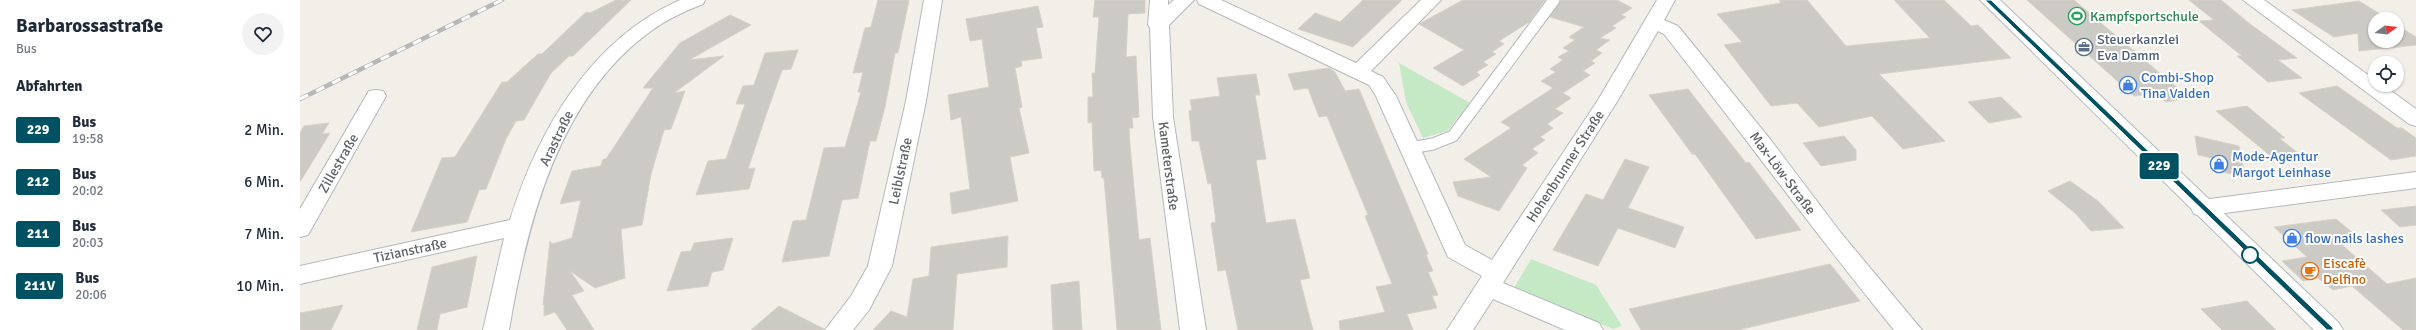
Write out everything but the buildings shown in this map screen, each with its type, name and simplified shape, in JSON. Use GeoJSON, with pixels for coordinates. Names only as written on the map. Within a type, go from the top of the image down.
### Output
{"type":"FeatureCollection","features":[{"type":"Feature","properties":{"kind":"street","name":"Arastraße"},"geometry":{"type":"LineString","coordinates":[[496,330],[504,284],[520,226],[555,137],[583,91],[604,64],[640,29],[696,0]]}},
{"type":"Feature","properties":{"kind":"street","name":"Leiblstraße"},"geometry":{"type":"LineString","coordinates":[[838,330],[860,303],[880,266],[916,101],[933,0]]}},
{"type":"Feature","properties":{"kind":"street","name":"Kameterstraße"},"geometry":{"type":"LineString","coordinates":[[1159,0],[1158,25],[1163,117],[1193,330]]}},
{"type":"Feature","properties":{"kind":"street"},"geometry":{"type":"LineString","coordinates":[[1158,25],[1185,0]]}},
{"type":"Feature","properties":{"kind":"street"},"geometry":{"type":"LineString","coordinates":[[1206,0],[1376,82],[1386,96],[1456,250],[1492,281],[1590,330]]}},
{"type":"Feature","properties":{"kind":"street"},"geometry":{"type":"LineString","coordinates":[[1358,72],[1432,0]]}},
{"type":"Feature","properties":{"kind":"street","name":"Hohenbrunner Straße"},"geometry":{"type":"LineString","coordinates":[[1460,330],[1608,100],[1666,0]]}},
{"type":"Feature","properties":{"kind":"street"},"geometry":{"type":"LineString","coordinates":[[1989,0],[2202,208],[2330,330]]}},
{"type":"Feature","properties":{"kind":"street"},"geometry":{"type":"LineString","coordinates":[[2252,0],[2416,119]]}},
{"type":"Feature","properties":{"kind":"street","name":"Max-Löw-Straße"},"geometry":{"type":"LineString","coordinates":[[1653,22],[1671,30],[1762,144],[1833,239],[1907,330]]}},
{"type":"Feature","properties":{"kind":"street","name":"Zillestraße"},"geometry":{"type":"LineString","coordinates":[[300,229],[376,96]]}},
{"type":"Feature","properties":{"kind":"street"},"geometry":{"type":"LineString","coordinates":[[2202,208],[2416,180]]}},
{"type":"Feature","properties":{"kind":"street","name":"Tizianstraße"},"geometry":{"type":"LineString","coordinates":[[300,274],[520,226]]}},
{"type":"Feature","properties":{"kind":"lane"},"geometry":{"type":"LineString","coordinates":[[1410,148],[1433,144],[1453,136],[1554,0]]}},
{"type":"Feature","properties":{"kind":"green space"},"geometry":{"type":"Polygon","coordinates":[[[1399,63],[1470,103],[1447,131],[1423,138],[1406,102],[1399,63]]]}},
{"type":"Feature","properties":{"kind":"green space"},"geometry":{"type":"Polygon","coordinates":[[[1531,259],[1596,285],[1622,326],[1613,329],[1514,288],[1531,259]]]}},
{"type":"Feature","properties":{"kind":"railway"},"geometry":{"type":"LineString","coordinates":[[300,99],[502,0]]}},
{"type":"Feature","properties":{"kind":"bus line","name":"229"},"geometry":{"type":"LineString","coordinates":[[1989,0],[2250,255],[2330,330]]}},
{"type":"Feature","properties":{"kind":"place","name":"Kampfsportschule"},"geometry":{"type":"Point","coordinates":[2077,16]}},
{"type":"Feature","properties":{"kind":"place","name":"Steuerkanzlei Eva Damm"},"geometry":{"type":"Point","coordinates":[2084,47]}},
{"type":"Feature","properties":{"kind":"place","name":"Combi-Shop Tina Valden"},"geometry":{"type":"Point","coordinates":[2128,85]}},
{"type":"Feature","properties":{"kind":"place","name":"Mode-Agentur Margot Leinhase"},"geometry":{"type":"Point","coordinates":[2219,164]}},
{"type":"Feature","properties":{"kind":"place","name":"flow nails lashes"},"geometry":{"type":"Point","coordinates":[2292,238]}},
{"type":"Feature","properties":{"kind":"place","name":"Eiscafè Delfino"},"geometry":{"type":"Point","coordinates":[2310,271]}}]}
